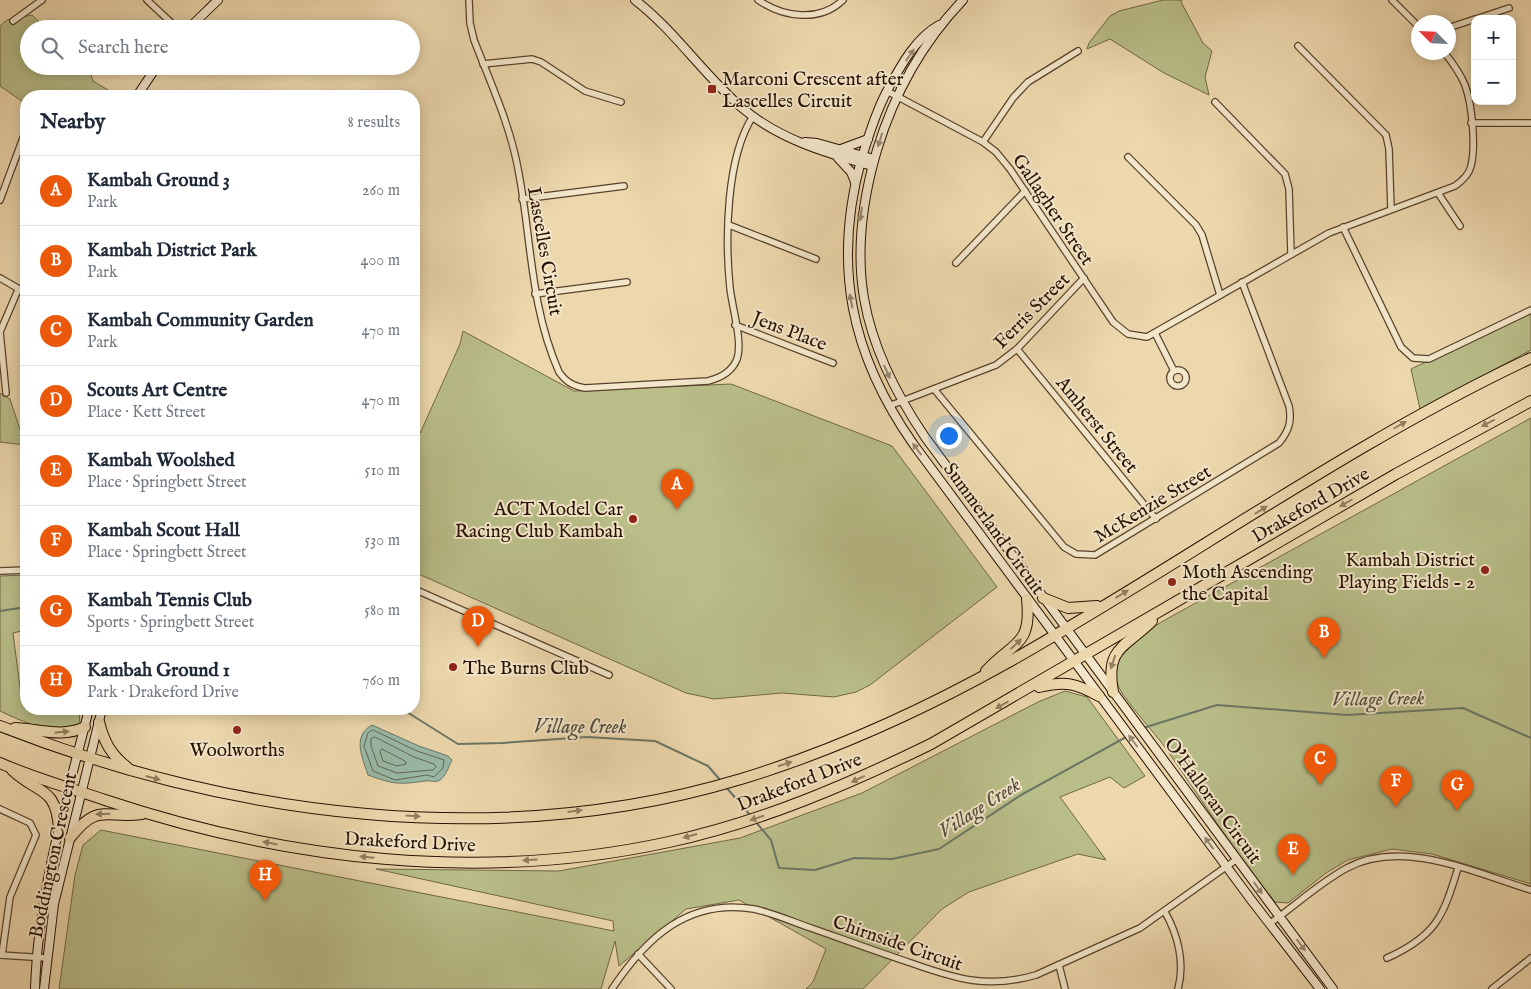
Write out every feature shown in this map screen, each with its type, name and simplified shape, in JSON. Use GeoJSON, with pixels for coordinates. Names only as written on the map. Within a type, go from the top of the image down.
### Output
{"type":"FeatureCollection","features":[{"type":"Feature","properties":{"kind":"highway","name":"Drakeford Drive"},"geometry":{"type":"LineString","coordinates":[[2,727],[132,772],[216,792],[327,809],[430,817],[556,814],[605,808],[698,790],[739,779],[846,741],[981,677],[1104,605],[1364,446],[1456,395],[1531,358]]}},
{"type":"Feature","properties":{"kind":"highway","name":"Drakeford Drive"},"geometry":{"type":"LineString","coordinates":[[3,764],[146,814],[229,836],[320,852],[441,862],[558,859],[668,842],[737,824],[777,811],[854,781],[956,731],[1396,474],[1531,402]]}},
{"type":"Feature","properties":{"kind":"highway"},"geometry":{"type":"LineString","coordinates":[[1043,598],[1068,608],[1087,609],[1104,605]]}},
{"type":"Feature","properties":{"kind":"highway"},"geometry":{"type":"LineString","coordinates":[[981,677],[998,658],[1014,647],[1022,638],[1028,624],[1027,599]]}},
{"type":"Feature","properties":{"kind":"highway"},"geometry":{"type":"LineString","coordinates":[[1113,692],[1110,669],[1116,654],[1158,614]]}},
{"type":"Feature","properties":{"kind":"highway"},"geometry":{"type":"LineString","coordinates":[[1029,689],[1070,683],[1079,685],[1099,696]]}},
{"type":"Feature","properties":{"kind":"highway"},"geometry":{"type":"LineString","coordinates":[[99,722],[104,742],[118,760],[132,772]]}},
{"type":"Feature","properties":{"kind":"highway"},"geometry":{"type":"LineString","coordinates":[[2,727],[28,729],[45,733],[61,733],[85,727]]}},
{"type":"Feature","properties":{"kind":"highway"},"geometry":{"type":"LineString","coordinates":[[3,764],[21,779],[46,793],[53,800],[59,829]]}},
{"type":"Feature","properties":{"kind":"highway"},"geometry":{"type":"LineString","coordinates":[[70,838],[82,823],[94,815],[124,817],[146,814]]}},
{"type":"Feature","properties":{"kind":"street"},"geometry":{"type":"LineString","coordinates":[[13,21],[42,0]]}},
{"type":"Feature","properties":{"kind":"street"},"geometry":{"type":"LineString","coordinates":[[147,0],[168,20]]}},
{"type":"Feature","properties":{"kind":"street"},"geometry":{"type":"LineString","coordinates":[[197,20],[218,0]]}},
{"type":"Feature","properties":{"kind":"street","name":"Lascelles Circuit"},"geometry":{"type":"LineString","coordinates":[[468,0],[470,23],[512,142],[535,294],[559,372],[572,384],[585,388],[708,381],[718,378],[730,370],[738,357],[739,347],[729,279],[729,225],[738,154],[744,132],[753,116]]}},
{"type":"Feature","properties":{"kind":"street"},"geometry":{"type":"LineString","coordinates":[[635,0],[666,27],[728,95],[753,116],[784,135],[815,150],[838,153],[873,163]]}},
{"type":"Feature","properties":{"kind":"street"},"geometry":{"type":"LineString","coordinates":[[758,0],[780,12],[801,16],[827,11],[843,0]]}},
{"type":"Feature","properties":{"kind":"street","name":"Summerland Circuit"},"geometry":{"type":"LineString","coordinates":[[963,0],[939,25],[922,37],[887,91],[868,139],[855,182],[847,237],[850,294],[864,352],[889,406],[914,444],[1074,662]]}},
{"type":"Feature","properties":{"kind":"street"},"geometry":{"type":"LineString","coordinates":[[1392,0],[1411,19]]}},
{"type":"Feature","properties":{"kind":"street"},"geometry":{"type":"LineString","coordinates":[[1487,15],[1509,8]]}},
{"type":"Feature","properties":{"kind":"street"},"geometry":{"type":"LineString","coordinates":[[1456,25],[1471,20]]}},
{"type":"Feature","properties":{"kind":"street","name":"Summerland Circuit"},"geometry":{"type":"LineString","coordinates":[[939,25],[897,96],[883,130],[873,163],[860,223],[861,283],[875,343],[902,401],[925,437],[1085,655]]}},
{"type":"Feature","properties":{"kind":"street"},"geometry":{"type":"LineString","coordinates":[[1298,46],[1386,135],[1389,150],[1391,209]]}},
{"type":"Feature","properties":{"kind":"street"},"geometry":{"type":"LineString","coordinates":[[983,142],[1017,92],[1028,82],[1078,51]]}},
{"type":"Feature","properties":{"kind":"street"},"geometry":{"type":"LineString","coordinates":[[483,64],[532,59],[541,62],[585,91],[621,102]]}},
{"type":"Feature","properties":{"kind":"street","name":"Gallagher Street"},"geometry":{"type":"LineString","coordinates":[[887,91],[983,142],[1001,157],[1119,329],[1138,337],[1155,333],[1291,253],[1342,227],[1438,193],[1455,186],[1463,180],[1471,166],[1470,101],[1465,85],[1449,60]]}},
{"type":"Feature","properties":{"kind":"street"},"geometry":{"type":"LineString","coordinates":[[141,90],[151,75]]}},
{"type":"Feature","properties":{"kind":"street"},"geometry":{"type":"LineString","coordinates":[[1215,102],[1285,174],[1289,189],[1291,253]]}},
{"type":"Feature","properties":{"kind":"street"},"geometry":{"type":"LineString","coordinates":[[1471,123],[1531,123]]}},
{"type":"Feature","properties":{"kind":"street"},"geometry":{"type":"LineString","coordinates":[[838,153],[868,139]]}},
{"type":"Feature","properties":{"kind":"street"},"geometry":{"type":"LineString","coordinates":[[0,200],[20,146]]}},
{"type":"Feature","properties":{"kind":"street"},"geometry":{"type":"LineString","coordinates":[[838,153],[855,182]]}},
{"type":"Feature","properties":{"kind":"street"},"geometry":{"type":"LineString","coordinates":[[1128,157],[1196,225],[1202,235],[1220,295]]}},
{"type":"Feature","properties":{"kind":"street"},"geometry":{"type":"LineString","coordinates":[[522,199],[624,186]]}},
{"type":"Feature","properties":{"kind":"street"},"geometry":{"type":"LineString","coordinates":[[956,263],[1025,190]]}},
{"type":"Feature","properties":{"kind":"street"},"geometry":{"type":"LineString","coordinates":[[1438,193],[1460,226]]}},
{"type":"Feature","properties":{"kind":"street"},"geometry":{"type":"LineString","coordinates":[[729,225],[816,259]]}},
{"type":"Feature","properties":{"kind":"street"},"geometry":{"type":"LineString","coordinates":[[1342,227],[1401,347],[1413,358],[1429,359],[1531,310]]}},
{"type":"Feature","properties":{"kind":"street"},"geometry":{"type":"LineString","coordinates":[[0,278],[18,290],[0,332],[6,393]]}},
{"type":"Feature","properties":{"kind":"street","name":"Ferris Street"},"geometry":{"type":"LineString","coordinates":[[889,406],[988,369],[1017,349],[1084,278]]}},
{"type":"Feature","properties":{"kind":"street"},"geometry":{"type":"LineString","coordinates":[[535,294],[627,282]]}},
{"type":"Feature","properties":{"kind":"street","name":"McKenzie Street"},"geometry":{"type":"LineString","coordinates":[[934,389],[1064,547],[1072,552],[1086,556],[1095,555],[1279,443],[1290,426],[1289,406],[1242,282]]}},
{"type":"Feature","properties":{"kind":"street","name":"Jens Place"},"geometry":{"type":"LineString","coordinates":[[735,325],[833,363]]}},
{"type":"Feature","properties":{"kind":"street"},"geometry":{"type":"LineString","coordinates":[[1155,333],[1174,371]]}},
{"type":"Feature","properties":{"kind":"street","name":"Amherst Street"},"geometry":{"type":"LineString","coordinates":[[1017,349],[1156,519]]}},
{"type":"Feature","properties":{"kind":"street"},"geometry":{"type":"LineString","coordinates":[[0,571],[20,570]]}},
{"type":"Feature","properties":{"kind":"street"},"geometry":{"type":"LineString","coordinates":[[420,592],[609,675]]}},
{"type":"Feature","properties":{"kind":"street","name":"O'Halloran Circuit"},"geometry":{"type":"LineString","coordinates":[[1085,655],[1333,989]]}},
{"type":"Feature","properties":{"kind":"street","name":"O'Halloran Circuit"},"geometry":{"type":"LineString","coordinates":[[1074,662],[1269,924],[1320,989]]}},
{"type":"Feature","properties":{"kind":"street","name":"Boddington Crescent"},"geometry":{"type":"LineString","coordinates":[[35,989],[36,958],[44,899],[59,829],[88,715]]}},
{"type":"Feature","properties":{"kind":"street","name":"Boddington Crescent"},"geometry":{"type":"LineString","coordinates":[[44,989],[54,904],[101,715]]}},
{"type":"Feature","properties":{"kind":"street"},"geometry":{"type":"LineString","coordinates":[[0,809],[30,823],[36,835],[10,897],[1,955],[47,958]]}},
{"type":"Feature","properties":{"kind":"street"},"geometry":{"type":"LineString","coordinates":[[1269,924],[1345,869],[1369,859],[1406,856],[1425,858],[1531,890]]}},
{"type":"Feature","properties":{"kind":"street","name":"Chirnside Circuit"},"geometry":{"type":"LineString","coordinates":[[612,989],[638,954],[660,932],[674,922],[698,913],[735,908],[755,909],[964,980],[983,983],[1010,982],[1036,975],[1135,931],[1165,912],[1237,858]]}},
{"type":"Feature","properties":{"kind":"street"},"geometry":{"type":"LineString","coordinates":[[1387,958],[1407,949],[1434,928],[1446,907],[1458,868]]}},
{"type":"Feature","properties":{"kind":"street"},"geometry":{"type":"LineString","coordinates":[[1165,912],[1174,932],[1180,954],[1178,989]]}},
{"type":"Feature","properties":{"kind":"street"},"geometry":{"type":"LineString","coordinates":[[638,954],[671,989]]}},
{"type":"Feature","properties":{"kind":"street"},"geometry":{"type":"LineString","coordinates":[[1492,989],[1531,958]]}},
{"type":"Feature","properties":{"kind":"street"},"geometry":{"type":"LineString","coordinates":[[1059,965],[1065,989]]}},
{"type":"Feature","properties":{"kind":"green space"},"geometry":{"type":"Polygon","coordinates":[[[1163,0],[1182,0],[1181,2],[1203,43],[1212,51],[1205,77],[1209,95],[1164,73],[1110,39],[1087,49],[1089,43],[1110,16],[1119,11],[1163,0]]]}},
{"type":"Feature","properties":{"kind":"green space"},"geometry":{"type":"Polygon","coordinates":[[[32,15],[37,20],[20,20],[20,75],[91,75],[93,81],[108,90],[20,90],[20,100],[0,86],[0,26],[7,20],[32,15]]]}},
{"type":"Feature","properties":{"kind":"green space"},"geometry":{"type":"Polygon","coordinates":[[[1531,312],[1531,350],[1420,409],[1411,369],[1531,312]]]}},
{"type":"Feature","properties":{"kind":"green space"},"geometry":{"type":"Polygon","coordinates":[[[463,331],[574,391],[731,384],[892,446],[997,587],[870,685],[856,692],[834,697],[782,693],[714,699],[686,693],[420,575],[420,434],[460,344],[463,331]]]}},
{"type":"Feature","properties":{"kind":"green space"},"geometry":{"type":"Polygon","coordinates":[[[0,393],[10,399],[20,430],[20,444],[0,442],[0,393]]]}},
{"type":"Feature","properties":{"kind":"green space"},"geometry":{"type":"Polygon","coordinates":[[[1531,418],[1531,884],[1432,854],[1392,849],[1348,860],[1326,873],[1288,903],[1275,902],[1232,845],[1165,747],[1122,693],[1115,675],[1116,664],[1120,655],[1138,638],[1161,623],[1531,418]]]}},
{"type":"Feature","properties":{"kind":"green space"},"geometry":{"type":"Polygon","coordinates":[[[20,575],[20,631],[13,633],[20,687],[20,715],[79,715],[80,724],[62,730],[51,729],[40,727],[0,711],[0,576],[20,575]]]}},
{"type":"Feature","properties":{"kind":"green space"},"geometry":{"type":"Polygon","coordinates":[[[1065,691],[1087,697],[1145,776],[1124,788],[1110,777],[1060,797],[1106,860],[1078,854],[969,892],[942,909],[863,989],[806,989],[813,982],[826,949],[739,900],[686,909],[619,966],[615,941],[601,989],[59,989],[75,875],[83,845],[101,830],[614,931],[613,921],[376,869],[559,871],[740,838],[862,793],[1038,702],[1065,691]]]}},
{"type":"Feature","properties":{"kind":"water"},"geometry":{"type":"Polygon","coordinates":[[[372,725],[419,746],[448,756],[452,760],[444,776],[436,781],[402,783],[390,782],[368,775],[361,754],[360,741],[362,735],[372,725]]]}},
{"type":"Feature","properties":{"kind":"waterway","name":"Village Creek"},"geometry":{"type":"LineString","coordinates":[[0,611],[20,608]]}},
{"type":"Feature","properties":{"kind":"waterway","name":"Village Creek"},"geometry":{"type":"LineString","coordinates":[[1143,728],[1217,705],[1347,715],[1463,708],[1531,738]]}},
{"type":"Feature","properties":{"kind":"waterway","name":"Village Creek"},"geometry":{"type":"LineString","coordinates":[[412,715],[458,744],[587,737],[655,741],[708,766],[721,781]]}},
{"type":"Feature","properties":{"kind":"waterway","name":"Village Creek"},"geometry":{"type":"LineString","coordinates":[[755,821],[771,840],[779,868],[815,870],[854,858],[892,859],[939,849],[1021,795],[1128,736]]}},
{"type":"Feature","properties":{"kind":"waterway","name":"Village Creek"},"geometry":{"type":"LineString","coordinates":[[726,787],[750,815]]}},
{"type":"Feature","properties":{"kind":"place","name":"Marconi Crescent after Lascelles Circuit"},"geometry":{"type":"Point","coordinates":[712,89]}},
{"type":"Feature","properties":{"kind":"place","name":"Kambah Ground 3"},"geometry":{"type":"Point","coordinates":[677,510]}},
{"type":"Feature","properties":{"kind":"place","name":"ACT Model Car Racing Club Kambah"},"geometry":{"type":"Point","coordinates":[633,519]}},
{"type":"Feature","properties":{"kind":"place","name":"Kambah District Playing Fields - 2"},"geometry":{"type":"Point","coordinates":[1485,570]}},
{"type":"Feature","properties":{"kind":"place","name":"Moth Ascending the Capital"},"geometry":{"type":"Point","coordinates":[1172,582]}},
{"type":"Feature","properties":{"kind":"place","name":"Scouts Art Centre"},"geometry":{"type":"Point","coordinates":[478,647]}},
{"type":"Feature","properties":{"kind":"place","name":"Kambah District Park"},"geometry":{"type":"Point","coordinates":[1324,658]}},
{"type":"Feature","properties":{"kind":"place","name":"The Burns Club"},"geometry":{"type":"Point","coordinates":[453,667]}},
{"type":"Feature","properties":{"kind":"place","name":"Woolworths"},"geometry":{"type":"Point","coordinates":[237,730]}},
{"type":"Feature","properties":{"kind":"place","name":"Kambah Community Garden"},"geometry":{"type":"Point","coordinates":[1320,785]}},
{"type":"Feature","properties":{"kind":"place","name":"Kambah Scout Hall"},"geometry":{"type":"Point","coordinates":[1396,807]}},
{"type":"Feature","properties":{"kind":"place","name":"Kambah Tennis Club"},"geometry":{"type":"Point","coordinates":[1457,811]}},
{"type":"Feature","properties":{"kind":"place","name":"Kambah Woolshed"},"geometry":{"type":"Point","coordinates":[1293,875]}},
{"type":"Feature","properties":{"kind":"place","name":"Kambah Ground 1"},"geometry":{"type":"Point","coordinates":[265,901]}}]}
